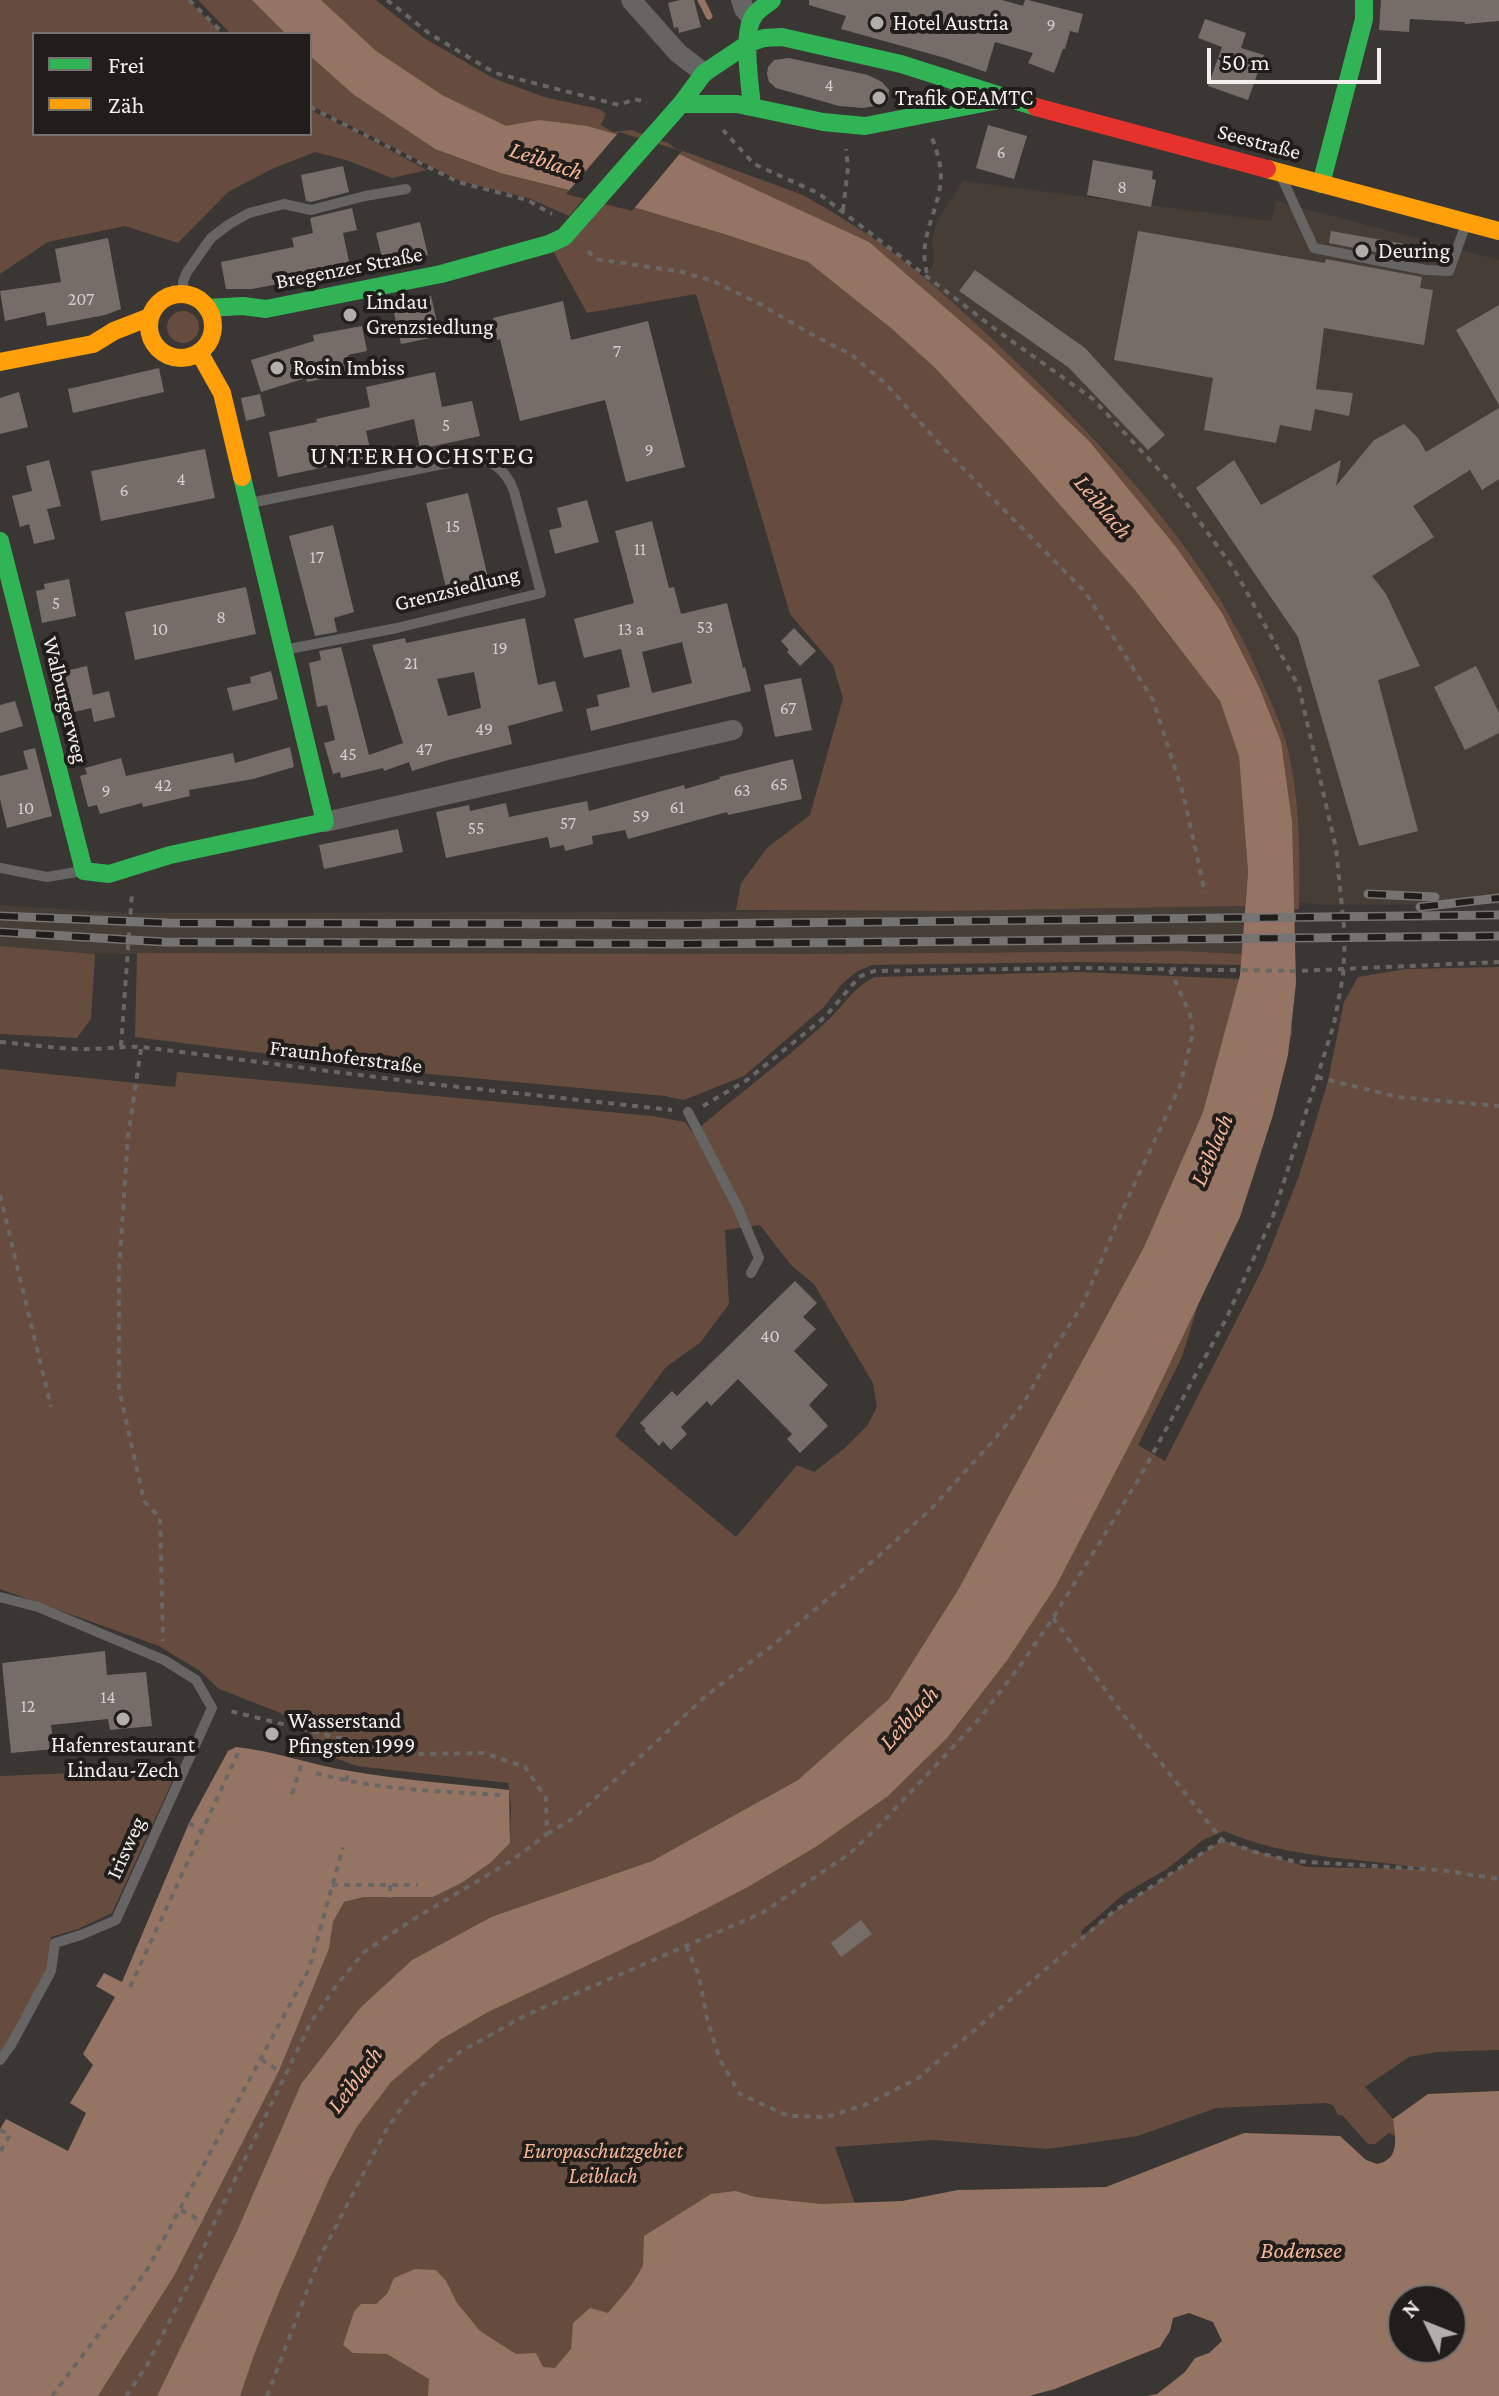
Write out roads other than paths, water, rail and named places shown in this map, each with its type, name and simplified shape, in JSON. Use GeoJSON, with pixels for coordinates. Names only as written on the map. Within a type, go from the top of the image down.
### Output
{"type":"FeatureCollection","features":[{"type":"Feature","properties":{"kind":"main road"},"geometry":{"type":"LineString","coordinates":[[752,106],[749,43],[752,18],[772,0]]}},
{"type":"Feature","properties":{"kind":"main road"},"geometry":{"type":"LineString","coordinates":[[1321,184],[1364,19],[1364,0]]}},
{"type":"Feature","properties":{"kind":"main road","name":"Seestraße"},"geometry":{"type":"LineString","coordinates":[[580,221],[704,73],[749,43],[782,37],[901,64],[1006,99],[1499,231]]}},
{"type":"Feature","properties":{"kind":"main road","name":"Seestraße"},"geometry":{"type":"LineString","coordinates":[[681,104],[752,106],[842,126],[865,126],[1006,99]]}},
{"type":"Feature","properties":{"kind":"main road","name":"Bregenzer Straße"},"geometry":{"type":"LineString","coordinates":[[207,308],[243,306],[266,309],[441,274],[549,244],[564,237],[580,221]]}},
{"type":"Feature","properties":{"kind":"main road"},"geometry":{"type":"LineString","coordinates":[[84,871],[109,874],[170,855],[325,822],[222,393],[204,346],[212,323],[207,308],[199,300],[183,294],[169,296],[161,301],[150,317],[114,331],[93,344]]}},
{"type":"Feature","properties":{"kind":"main road","name":"Bregenzer Straße"},"geometry":{"type":"LineString","coordinates":[[204,346],[266,309]]}},
{"type":"Feature","properties":{"kind":"main road"},"geometry":{"type":"LineString","coordinates":[[150,317],[150,335],[160,350],[169,355],[180,358],[204,346]]}},
{"type":"Feature","properties":{"kind":"main road"},"geometry":{"type":"LineString","coordinates":[[0,362],[93,344],[160,350]]}},
{"type":"Feature","properties":{"kind":"main road","name":"Walburgerweg"},"geometry":{"type":"LineString","coordinates":[[0,541],[84,871]]}},
{"type":"Feature","properties":{"kind":"street"},"geometry":{"type":"LineString","coordinates":[[631,0],[684,60],[704,73]]}},
{"type":"Feature","properties":{"kind":"street"},"geometry":{"type":"LineString","coordinates":[[741,0],[752,18]]}},
{"type":"Feature","properties":{"kind":"street"},"geometry":{"type":"LineString","coordinates":[[325,822],[733,730]]}},
{"type":"Feature","properties":{"kind":"lane"},"geometry":{"type":"LineString","coordinates":[[1280,173],[1314,248],[1426,270],[1449,271],[1466,223]]}},
{"type":"Feature","properties":{"kind":"lane"},"geometry":{"type":"LineString","coordinates":[[183,294],[187,272],[211,238],[249,213],[284,204],[311,210],[406,189]]}},
{"type":"Feature","properties":{"kind":"lane","name":"Grenzsiedlung"},"geometry":{"type":"LineString","coordinates":[[247,503],[468,459],[490,461],[508,476],[514,491],[541,593],[397,628],[283,651]]}},
{"type":"Feature","properties":{"kind":"lane"},"geometry":{"type":"LineString","coordinates":[[0,868],[47,877],[84,871]]}},
{"type":"Feature","properties":{"kind":"lane"},"geometry":{"type":"LineString","coordinates":[[688,1112],[738,1208],[759,1258],[751,1273]]}},
{"type":"Feature","properties":{"kind":"lane","name":"Irisweg"},"geometry":{"type":"LineString","coordinates":[[0,1597],[38,1607],[164,1660],[196,1680],[212,1708],[116,1920],[55,1943],[51,1971],[0,2060]]}},
{"type":"Feature","properties":{"kind":"water","name":"Leiblach"},"geometry":{"type":"Polygon","coordinates":[[[252,0],[321,0],[376,51],[442,95],[506,126],[539,120],[587,126],[668,149],[869,242],[994,350],[1089,441],[1176,547],[1222,613],[1259,687],[1281,742],[1292,822],[1296,983],[1288,1055],[1273,1115],[1240,1217],[1148,1409],[1056,1586],[1008,1659],[947,1738],[888,1796],[817,1846],[682,1921],[488,2012],[440,2040],[391,2082],[356,2128],[329,2179],[280,2290],[240,2396],[157,2396],[237,2231],[301,2084],[360,2008],[412,1960],[491,1917],[652,1861],[798,1780],[889,1699],[958,1590],[1144,1247],[1203,1112],[1240,975],[1248,872],[1239,756],[1220,701],[1134,589],[1008,446],[935,368],[892,329],[808,262],[609,200],[500,173],[435,149],[354,95],[312,58],[312,32],[284,32],[252,0]]]}},
{"type":"Feature","properties":{"kind":"water"},"geometry":{"type":"Polygon","coordinates":[[[236,1747],[370,1774],[509,1790],[510,1843],[490,1863],[463,1882],[433,1897],[364,1897],[344,1902],[333,1922],[329,1949],[279,2071],[174,2276],[98,2396],[0,2396],[0,2129],[6,2119],[68,2151],[86,2113],[70,2103],[93,2065],[83,2054],[115,1997],[96,1986],[104,1973],[122,1982],[189,1823],[228,1751],[236,1747]]]}},
{"type":"Feature","properties":{"kind":"water","name":"Bodensee"},"geometry":{"type":"Polygon","coordinates":[[[1499,2091],[1499,2396],[1147,2396],[1157,2394],[1185,2372],[1195,2358],[1209,2353],[1222,2341],[1213,2322],[1189,2313],[1173,2318],[1170,2331],[1160,2347],[1055,2389],[1029,2396],[428,2396],[429,2379],[387,2354],[353,2353],[343,2345],[354,2312],[361,2304],[376,2304],[387,2294],[394,2278],[415,2269],[436,2270],[480,2331],[516,2354],[536,2353],[543,2367],[555,2368],[571,2349],[573,2323],[590,2308],[608,2313],[630,2287],[643,2266],[644,2236],[711,2194],[736,2191],[755,2197],[821,2204],[902,2201],[958,2190],[1106,2187],[1244,2133],[1340,2136],[1366,2160],[1377,2164],[1390,2158],[1393,2153],[1393,2119],[1428,2094],[1499,2091]]]}},
{"type":"Feature","properties":{"kind":"waterway"},"geometry":{"type":"LineString","coordinates":[[701,0],[709,16]]}},
{"type":"Feature","properties":{"kind":"railway"},"geometry":{"type":"LineString","coordinates":[[1368,894],[1435,897]]}},
{"type":"Feature","properties":{"kind":"railway"},"geometry":{"type":"LineString","coordinates":[[1420,907],[1499,898]]}},
{"type":"Feature","properties":{"kind":"railway"},"geometry":{"type":"LineString","coordinates":[[0,916],[168,923],[688,924],[1499,915]]}},
{"type":"Feature","properties":{"kind":"railway"},"geometry":{"type":"LineString","coordinates":[[0,932],[164,942],[687,944],[1499,936]]}},
{"type":"Feature","properties":{"kind":"place","name":"Hotel Austria"},"geometry":{"type":"Point","coordinates":[877,23]}},
{"type":"Feature","properties":{"kind":"place","name":"Trafik OEAMTC"},"geometry":{"type":"Point","coordinates":[879,98]}},
{"type":"Feature","properties":{"kind":"place","name":"Deuring"},"geometry":{"type":"Point","coordinates":[1362,251]}},
{"type":"Feature","properties":{"kind":"place","name":"Lindau Grenzsiedlung"},"geometry":{"type":"Point","coordinates":[350,315]}},
{"type":"Feature","properties":{"kind":"place","name":"Rosin Imbiss"},"geometry":{"type":"Point","coordinates":[277,368]}},
{"type":"Feature","properties":{"kind":"place","name":"Hafenrestaurant Lindau-Zech"},"geometry":{"type":"Point","coordinates":[123,1719]}},
{"type":"Feature","properties":{"kind":"place","name":"Wasserstand Pfingsten 1999"},"geometry":{"type":"Point","coordinates":[272,1734]}},
{"type":"Feature","properties":{"kind":"district","name":"UNTERHOCHSTEG"},"geometry":{"type":"Point","coordinates":[423,456]}},
{"type":"Feature","properties":{"kind":"park label","name":"Europaschutzgebiet Leiblach"},"geometry":{"type":"Point","coordinates":[603,2164]}}]}
